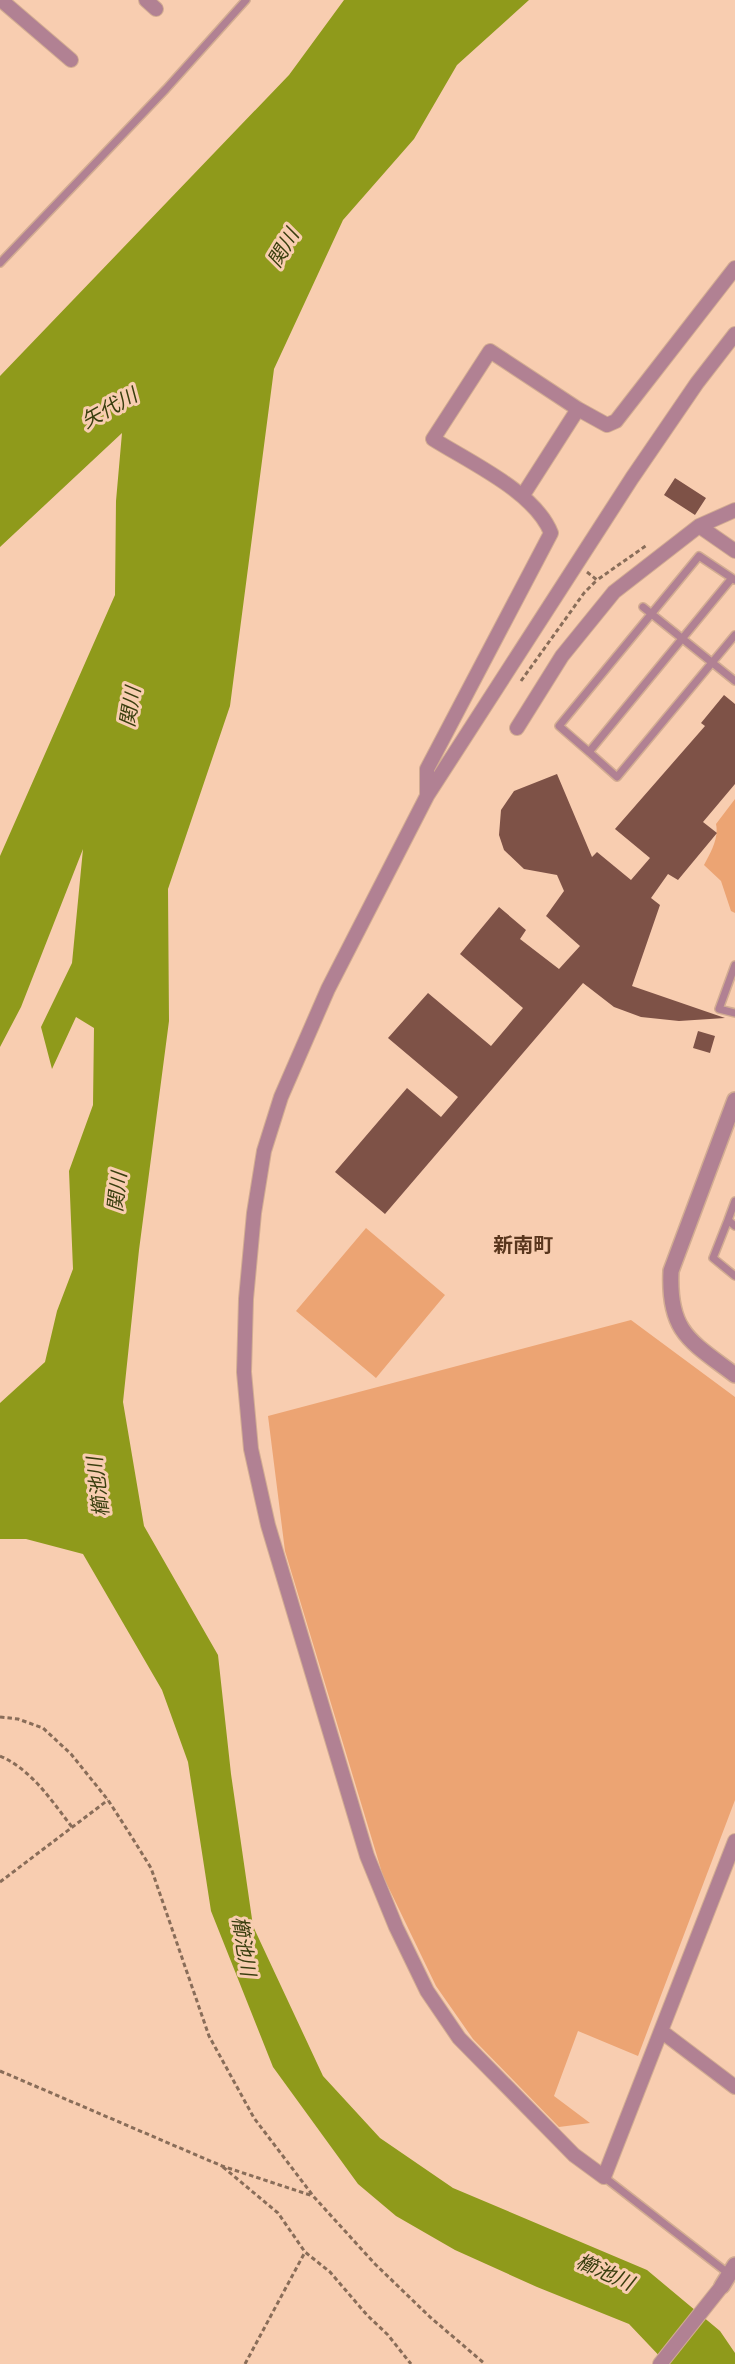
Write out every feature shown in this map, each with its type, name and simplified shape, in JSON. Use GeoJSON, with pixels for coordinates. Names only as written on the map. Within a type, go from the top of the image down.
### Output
{"type":"FeatureCollection","features":[{"type":"Feature","properties":{"kind":"street"},"geometry":{"type":"LineString","coordinates":[[1,0],[71,60]]}},
{"type":"Feature","properties":{"kind":"street"},"geometry":{"type":"LineString","coordinates":[[428,796],[427,769],[540,559],[551,533],[545,518],[523,495],[433,439],[490,351],[578,409],[607,425],[616,421],[735,268]]}},
{"type":"Feature","properties":{"kind":"street"},"geometry":{"type":"LineString","coordinates":[[735,334],[697,383],[576,563],[428,796],[328,989],[280,1097],[264,1151],[254,1213],[246,1299],[244,1372],[251,1449],[268,1525],[367,1856],[396,1927],[427,1991],[459,2038],[574,2155],[604,2177],[735,1841]]}},
{"type":"Feature","properties":{"kind":"street"},"geometry":{"type":"LineString","coordinates":[[523,495],[578,409]]}},
{"type":"Feature","properties":{"kind":"street"},"geometry":{"type":"LineString","coordinates":[[517,728],[562,656],[614,592],[699,526],[735,510]]}},
{"type":"Feature","properties":{"kind":"street"},"geometry":{"type":"LineString","coordinates":[[699,526],[735,551]]}},
{"type":"Feature","properties":{"kind":"street"},"geometry":{"type":"LineString","coordinates":[[735,1100],[671,1271],[670,1296],[676,1319],[690,1342],[735,1375]]}},
{"type":"Feature","properties":{"kind":"street"},"geometry":{"type":"LineString","coordinates":[[661,2031],[735,2087]]}},
{"type":"Feature","properties":{"kind":"street"},"geometry":{"type":"LineString","coordinates":[[660,2364],[728,2275]]}},
{"type":"Feature","properties":{"kind":"lane"},"geometry":{"type":"LineString","coordinates":[[0,263],[166,89],[246,0]]}},
{"type":"Feature","properties":{"kind":"lane"},"geometry":{"type":"LineString","coordinates":[[589,752],[681,638],[733,579],[699,556],[559,726],[617,777],[735,635]]}},
{"type":"Feature","properties":{"kind":"lane"},"geometry":{"type":"LineString","coordinates":[[643,607],[735,681]]}},
{"type":"Feature","properties":{"kind":"lane"},"geometry":{"type":"LineString","coordinates":[[735,965],[719,1009],[735,1013]]}},
{"type":"Feature","properties":{"kind":"lane"},"geometry":{"type":"LineString","coordinates":[[735,1201],[713,1258],[735,1276]]}},
{"type":"Feature","properties":{"kind":"lane"},"geometry":{"type":"LineString","coordinates":[[728,1220],[735,1226]]}},
{"type":"Feature","properties":{"kind":"lane"},"geometry":{"type":"LineString","coordinates":[[604,2177],[728,2275]]}},
{"type":"Feature","properties":{"kind":"path"},"geometry":{"type":"LineString","coordinates":[[576,563],[597,580],[648,545],[657,545],[666,552]]}},
{"type":"Feature","properties":{"kind":"path"},"geometry":{"type":"LineString","coordinates":[[0,1717],[18,1719],[43,1728],[71,1754],[108,1800],[152,1868],[209,2036],[254,2118],[314,2196],[375,2264],[430,2318],[485,2364]]}},
{"type":"Feature","properties":{"kind":"path"},"geometry":{"type":"LineString","coordinates":[[0,1756],[17,1764],[38,1782],[72,1827]]}},
{"type":"Feature","properties":{"kind":"path"},"geometry":{"type":"LineString","coordinates":[[0,1882],[108,1800]]}},
{"type":"Feature","properties":{"kind":"path"},"geometry":{"type":"LineString","coordinates":[[0,2071],[222,2166],[314,2196]]}},
{"type":"Feature","properties":{"kind":"path"},"geometry":{"type":"LineString","coordinates":[[222,2166],[278,2213],[304,2252],[330,2272],[367,2315],[388,2335],[411,2364]]}},
{"type":"Feature","properties":{"kind":"path"},"geometry":{"type":"LineString","coordinates":[[245,2364],[304,2252]]}},
{"type":"Feature","properties":{"kind":"shaded area"},"geometry":{"type":"Polygon","coordinates":[[[735,799],[735,913],[731,911],[721,881],[704,865],[715,840],[716,824],[735,799]]]}},
{"type":"Feature","properties":{"kind":"shaded area"},"geometry":{"type":"Polygon","coordinates":[[[366,1228],[445,1295],[376,1378],[296,1311],[366,1228]]]}},
{"type":"Feature","properties":{"kind":"shaded area"},"geometry":{"type":"Polygon","coordinates":[[[631,1320],[735,1397],[735,1800],[638,2056],[578,2031],[554,2096],[590,2123],[559,2127],[473,2039],[436,1986],[383,1876],[285,1551],[268,1416],[631,1320]]]}},
{"type":"Feature","properties":{"kind":"water"},"geometry":{"type":"Polygon","coordinates":[[[344,0],[529,0],[457,65],[414,139],[343,220],[274,369],[230,706],[168,889],[169,1021],[139,1250],[123,1402],[144,1526],[218,1655],[231,1774],[253,1926],[323,2076],[380,2138],[453,2188],[647,2270],[720,2331],[735,2353],[735,2364],[667,2364],[629,2324],[537,2287],[455,2250],[396,2216],[358,2184],[273,2067],[211,1911],[188,1762],[162,1690],[83,1554],[26,1539],[0,1539],[0,1403],[45,1362],[57,1311],[73,1269],[69,1171],[93,1105],[94,1028],[76,1017],[52,1069],[41,1027],[72,963],[83,849],[21,1007],[0,1047],[0,856],[115,595],[116,501],[122,433],[0,547],[0,376],[289,75],[344,0]]]}},
{"type":"Feature","properties":{"kind":"building"},"geometry":{"type":"Polygon","coordinates":[[[675,478],[706,498],[695,515],[664,495],[675,478]]]}},
{"type":"Feature","properties":{"kind":"building"},"geometry":{"type":"Polygon","coordinates":[[[724,695],[735,704],[735,784],[703,822],[717,833],[678,880],[668,874],[651,898],[660,905],[632,986],[725,1018],[679,1021],[641,1017],[614,1007],[583,983],[385,1214],[335,1172],[407,1088],[441,1117],[458,1097],[388,1038],[428,993],[491,1046],[523,1008],[460,954],[499,907],[526,930],[520,939],[559,969],[580,946],[546,916],[564,891],[557,875],[524,869],[504,850],[499,835],[501,810],[514,791],[557,774],[592,857],[597,852],[631,880],[650,858],[615,829],[705,726],[701,723],[724,695]]]}},
{"type":"Feature","properties":{"kind":"building"},"geometry":{"type":"Polygon","coordinates":[[[698,1031],[715,1036],[710,1053],[693,1048],[698,1031]]]}},
{"type":"Feature","properties":{"kind":"district","name":"新南町"},"geometry":{"type":"Point","coordinates":[523,1245]}},
{"type":"Feature","properties":{"kind":"water label","name":"関川"},"geometry":{"type":"Point","coordinates":[283,248]}},
{"type":"Feature","properties":{"kind":"water label","name":"矢代川"},"geometry":{"type":"Point","coordinates":[109,408]}},
{"type":"Feature","properties":{"kind":"water label","name":"関川"},"geometry":{"type":"Point","coordinates":[130,707]}},
{"type":"Feature","properties":{"kind":"water label","name":"関川"},"geometry":{"type":"Point","coordinates":[117,1192]}},
{"type":"Feature","properties":{"kind":"water label","name":"櫛池川"},"geometry":{"type":"Point","coordinates":[98,1487]}},
{"type":"Feature","properties":{"kind":"water label","name":"櫛池川"},"geometry":{"type":"Point","coordinates":[244,1946]}},
{"type":"Feature","properties":{"kind":"water label","name":"櫛池川"},"geometry":{"type":"Point","coordinates":[605,2272]}}]}
